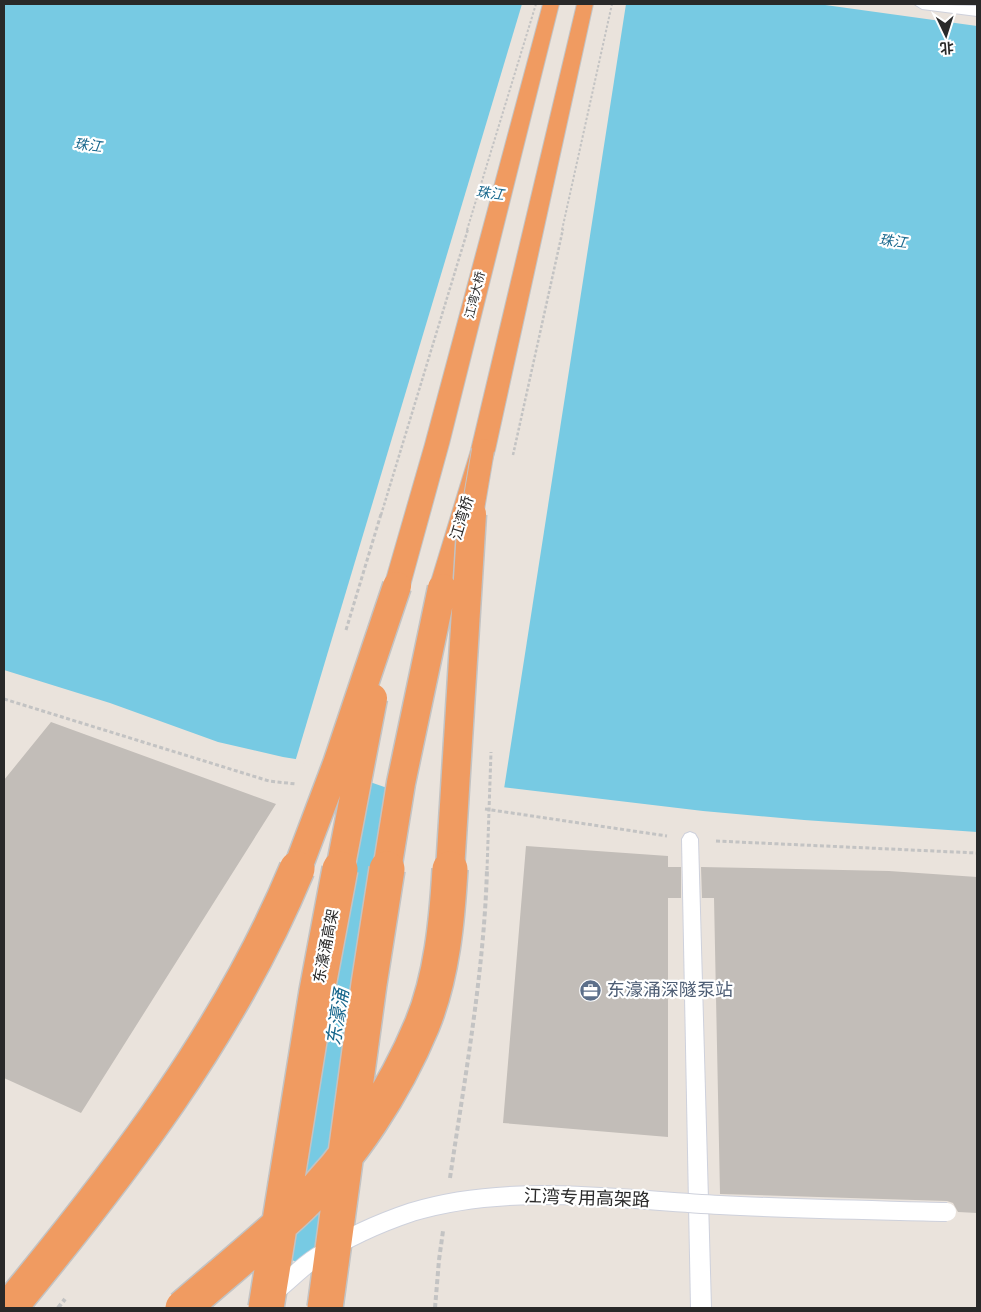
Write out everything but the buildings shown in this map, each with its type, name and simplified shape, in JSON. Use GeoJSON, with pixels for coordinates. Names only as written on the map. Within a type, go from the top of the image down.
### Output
{"type":"FeatureCollection","features":[{"type":"Feature","properties":{"kind":"highway","name":"江湾大桥"},"geometry":{"type":"LineString","coordinates":[[397,586],[437,444],[551,4]]}},
{"type":"Feature","properties":{"kind":"highway"},"geometry":{"type":"LineString","coordinates":[[183,1308],[301,1206],[359,1139],[403,1064],[422,1024],[434,984],[447,911],[468,612],[470,529],[484,450],[585,4]]}},
{"type":"Feature","properties":{"kind":"highway","name":"江湾桥"},"geometry":{"type":"LineString","coordinates":[[325,1308],[374,956],[401,783],[442,588],[484,450]]}},
{"type":"Feature","properties":{"kind":"highway"},"geometry":{"type":"LineString","coordinates":[[9,1308],[142,1138],[197,1058],[248,974],[285,899],[314,826],[397,586]]}},
{"type":"Feature","properties":{"kind":"highway","name":"东濠涌高架"},"geometry":{"type":"LineString","coordinates":[[266,1308],[318,992],[369,720],[397,586]]}},
{"type":"Feature","properties":{"kind":"main road"},"geometry":{"type":"LineString","coordinates":[[922,4],[977,11]]}},
{"type":"Feature","properties":{"kind":"lane"},"geometry":{"type":"LineString","coordinates":[[690,839],[701,1308]]}},
{"type":"Feature","properties":{"kind":"lane","name":"江湾专用高架路"},"geometry":{"type":"LineString","coordinates":[[259,1308],[269,1297],[317,1257],[355,1236],[399,1217],[455,1201],[513,1195],[583,1196],[721,1205],[947,1212]]}},
{"type":"Feature","properties":{"kind":"path"},"geometry":{"type":"LineString","coordinates":[[344,639],[536,4]]}},
{"type":"Feature","properties":{"kind":"path"},"geometry":{"type":"LineString","coordinates":[[511,465],[612,4]]}},
{"type":"Feature","properties":{"kind":"path"},"geometry":{"type":"LineString","coordinates":[[450,1182],[480,977],[489,855],[491,749]]}},
{"type":"Feature","properties":{"kind":"path"},"geometry":{"type":"LineString","coordinates":[[296,785],[300,777]]}},
{"type":"Feature","properties":{"kind":"path"},"geometry":{"type":"LineString","coordinates":[[435,1308],[443,1230]]}},
{"type":"Feature","properties":{"kind":"water","name":"珠江"},"geometry":{"type":"Polygon","coordinates":[[[4,4],[818,4],[977,26],[977,832],[703,811],[376,772],[283,757],[218,742],[110,703],[4,670],[4,4]]]}},
{"type":"Feature","properties":{"kind":"pier"},"geometry":{"type":"Polygon","coordinates":[[[522,4],[626,4],[504,789],[375,775],[295,762],[522,4]]]}},
{"type":"Feature","properties":{"kind":"waterway","name":"东濠涌"},"geometry":{"type":"LineString","coordinates":[[304,1224],[370,810]]}},
{"type":"Feature","properties":{"kind":"place","name":"东濠涌深隧泵站"},"geometry":{"type":"Point","coordinates":[591,990]}}]}
